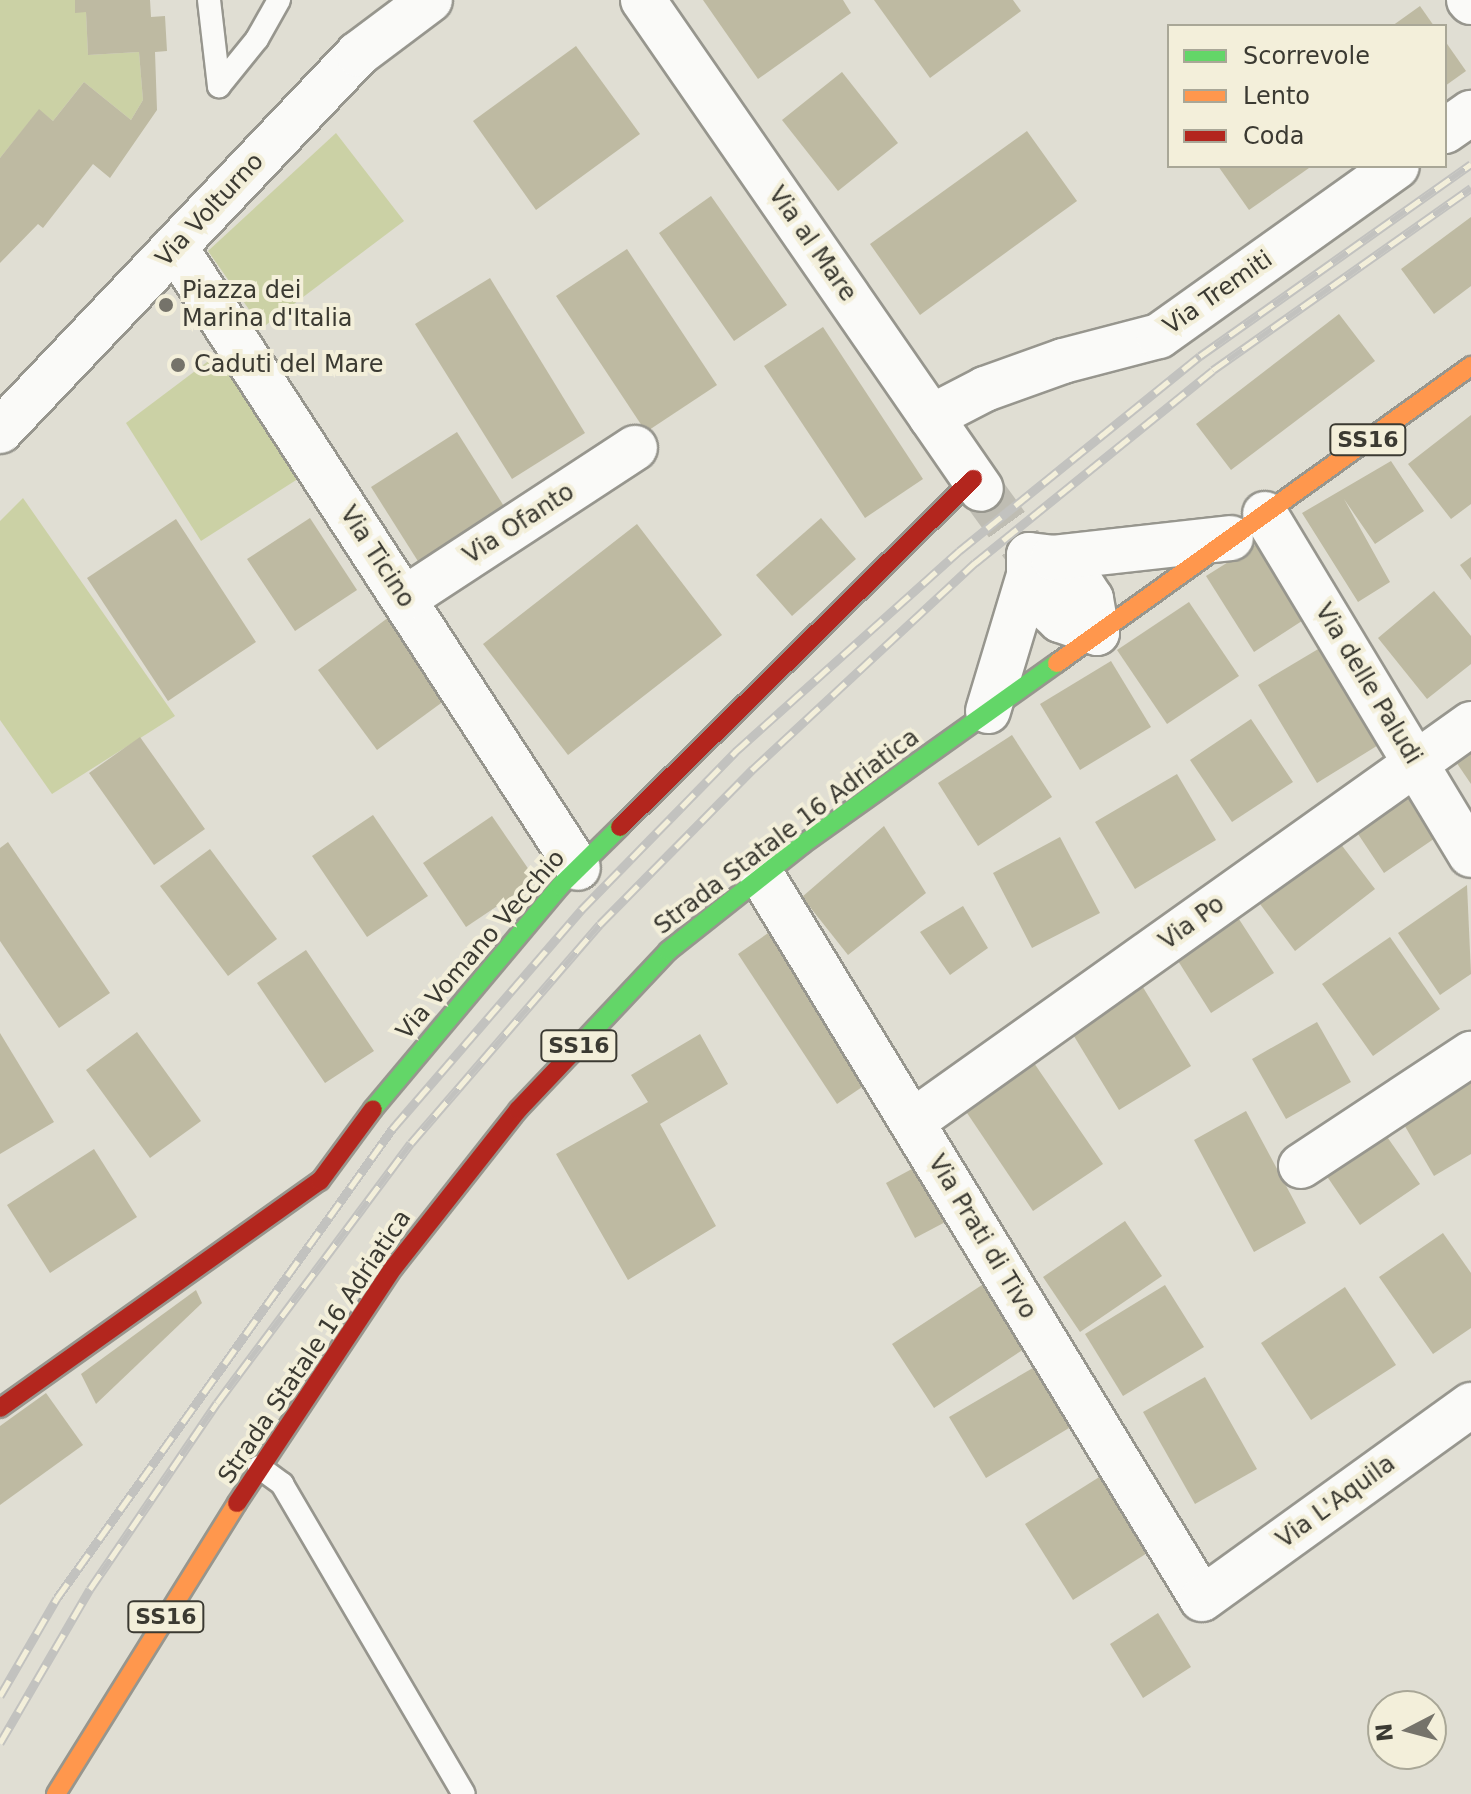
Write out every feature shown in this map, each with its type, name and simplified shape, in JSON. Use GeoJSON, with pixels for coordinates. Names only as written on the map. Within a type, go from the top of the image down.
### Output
{"type":"FeatureCollection","features":[{"type":"Feature","properties":{"kind":"main road","name":"Strada Statale 16 Adriatica"},"geometry":{"type":"LineString","coordinates":[[56,1794],[259,1467],[394,1267],[518,1110],[668,951],[762,876],[988,711],[1469,371]]}},
{"type":"Feature","properties":{"kind":"main road","name":"Via Vomano Vecchio"},"geometry":{"type":"LineString","coordinates":[[0,1408],[320,1181],[379,1101],[578,868],[977,484]]}},
{"type":"Feature","properties":{"kind":"street","name":"Via Volturno"},"geometry":{"type":"LineString","coordinates":[[0,431],[358,54],[430,0]]}},
{"type":"Feature","properties":{"kind":"street","name":"Via al Mare"},"geometry":{"type":"LineString","coordinates":[[643,0],[977,484]]}},
{"type":"Feature","properties":{"kind":"street"},"geometry":{"type":"LineString","coordinates":[[1447,130],[1471,113]]}},
{"type":"Feature","properties":{"kind":"street","name":"Via Tremiti"},"geometry":{"type":"LineString","coordinates":[[931,417],[985,389],[1050,366],[1159,336],[1394,168]]}},
{"type":"Feature","properties":{"kind":"street","name":"Via Ticino"},"geometry":{"type":"LineString","coordinates":[[175,247],[578,868]]}},
{"type":"Feature","properties":{"kind":"street","name":"Via Ofanto"},"geometry":{"type":"LineString","coordinates":[[404,599],[635,448]]}},
{"type":"Feature","properties":{"kind":"street"},"geometry":{"type":"LineString","coordinates":[[1041,566],[1248,526]]}},
{"type":"Feature","properties":{"kind":"street","name":"Via delle Paludi"},"geometry":{"type":"LineString","coordinates":[[1248,526],[1416,763],[1471,855]]}},
{"type":"Feature","properties":{"kind":"street"},"geometry":{"type":"LineString","coordinates":[[1041,566],[1075,574],[1091,599],[1097,633]]}},
{"type":"Feature","properties":{"kind":"street"},"geometry":{"type":"LineString","coordinates":[[988,711],[1041,566]]}},
{"type":"Feature","properties":{"kind":"street","name":"Via Po"},"geometry":{"type":"LineString","coordinates":[[912,1122],[1471,724]]}},
{"type":"Feature","properties":{"kind":"street","name":"Via Prati di Tivo"},"geometry":{"type":"LineString","coordinates":[[762,876],[1202,1599]]}},
{"type":"Feature","properties":{"kind":"street"},"geometry":{"type":"LineString","coordinates":[[1301,1166],[1471,1054]]}},
{"type":"Feature","properties":{"kind":"street","name":"Via L'Aquila"},"geometry":{"type":"LineString","coordinates":[[1202,1599],[1471,1405]]}},
{"type":"Feature","properties":{"kind":"lane"},"geometry":{"type":"LineString","coordinates":[[209,0],[219,86],[257,39],[279,0]]}},
{"type":"Feature","properties":{"kind":"lane"},"geometry":{"type":"LineString","coordinates":[[259,1467],[282,1484],[464,1794]]}},
{"type":"Feature","properties":{"kind":"green space"},"geometry":{"type":"Polygon","coordinates":[[[0,0],[75,0],[75,12],[86,12],[88,55],[139,52],[143,100],[131,120],[84,82],[53,121],[39,110],[0,158],[0,0]]]}},
{"type":"Feature","properties":{"kind":"green space"},"geometry":{"type":"Polygon","coordinates":[[[336,133],[404,221],[262,328],[208,251],[336,133]]]}},
{"type":"Feature","properties":{"kind":"green space"},"geometry":{"type":"Polygon","coordinates":[[[227,347],[304,475],[201,541],[126,423],[227,347]]]}},
{"type":"Feature","properties":{"kind":"green space"},"geometry":{"type":"Polygon","coordinates":[[[23,498],[175,716],[52,794],[0,720],[0,521],[23,498]]]}},
{"type":"Feature","properties":{"kind":"building"},"geometry":{"type":"Polygon","coordinates":[[[75,0],[150,0],[151,17],[165,16],[167,51],[155,52],[157,110],[110,178],[93,164],[43,228],[38,224],[0,263],[0,158],[39,109],[53,121],[84,82],[131,120],[143,100],[139,52],[88,55],[86,12],[75,13],[75,0]]]}},
{"type":"Feature","properties":{"kind":"building"},"geometry":{"type":"Polygon","coordinates":[[[703,0],[843,0],[851,13],[758,79],[703,0]]]}},
{"type":"Feature","properties":{"kind":"building"},"geometry":{"type":"Polygon","coordinates":[[[874,0],[1013,0],[1021,11],[930,78],[874,0]]]}},
{"type":"Feature","properties":{"kind":"building"},"geometry":{"type":"Polygon","coordinates":[[[1420,6],[1433,24],[1395,24],[1420,6]]]}},
{"type":"Feature","properties":{"kind":"building"},"geometry":{"type":"Polygon","coordinates":[[[1447,44],[1466,71],[1447,85],[1447,44]]]}},
{"type":"Feature","properties":{"kind":"building"},"geometry":{"type":"Polygon","coordinates":[[[576,46],[640,134],[536,210],[473,121],[576,46]]]}},
{"type":"Feature","properties":{"kind":"building"},"geometry":{"type":"Polygon","coordinates":[[[842,72],[898,143],[838,191],[782,120],[842,72]]]}},
{"type":"Feature","properties":{"kind":"building"},"geometry":{"type":"Polygon","coordinates":[[[1027,131],[1077,201],[920,315],[870,244],[1027,131]]]}},
{"type":"Feature","properties":{"kind":"building"},"geometry":{"type":"Polygon","coordinates":[[[1219,168],[1309,168],[1249,210],[1219,168]]]}},
{"type":"Feature","properties":{"kind":"building"},"geometry":{"type":"Polygon","coordinates":[[[711,196],[787,305],[734,341],[659,233],[711,196]]]}},
{"type":"Feature","properties":{"kind":"building"},"geometry":{"type":"Polygon","coordinates":[[[1471,217],[1471,286],[1434,314],[1401,269],[1471,217]]]}},
{"type":"Feature","properties":{"kind":"building"},"geometry":{"type":"Polygon","coordinates":[[[627,249],[717,385],[646,432],[556,296],[627,249]]]}},
{"type":"Feature","properties":{"kind":"building"},"geometry":{"type":"Polygon","coordinates":[[[490,278],[585,433],[512,479],[415,324],[490,278]]]}},
{"type":"Feature","properties":{"kind":"building"},"geometry":{"type":"Polygon","coordinates":[[[1339,314],[1375,361],[1231,470],[1196,424],[1339,314]]]}},
{"type":"Feature","properties":{"kind":"building"},"geometry":{"type":"Polygon","coordinates":[[[823,327],[923,479],[865,518],[764,366],[823,327]]]}},
{"type":"Feature","properties":{"kind":"building"},"geometry":{"type":"Polygon","coordinates":[[[1471,415],[1471,504],[1451,519],[1408,464],[1471,415]]]}},
{"type":"Feature","properties":{"kind":"building"},"geometry":{"type":"Polygon","coordinates":[[[457,432],[507,511],[421,566],[371,487],[457,432]]]}},
{"type":"Feature","properties":{"kind":"building"},"geometry":{"type":"Polygon","coordinates":[[[1391,461],[1424,511],[1375,544],[1344,499],[1390,582],[1358,602],[1302,513],[1391,461]]]}},
{"type":"Feature","properties":{"kind":"building"},"geometry":{"type":"Polygon","coordinates":[[[310,518],[357,590],[295,631],[247,559],[310,518]]]}},
{"type":"Feature","properties":{"kind":"building"},"geometry":{"type":"Polygon","coordinates":[[[821,518],[856,559],[792,616],[756,575],[821,518]]]}},
{"type":"Feature","properties":{"kind":"building"},"geometry":{"type":"Polygon","coordinates":[[[176,519],[256,642],[168,701],[87,578],[176,519]]]}},
{"type":"Feature","properties":{"kind":"building"},"geometry":{"type":"Polygon","coordinates":[[[637,524],[722,635],[568,755],[483,644],[637,524]]]}},
{"type":"Feature","properties":{"kind":"building"},"geometry":{"type":"Polygon","coordinates":[[[1260,542],[1308,617],[1254,652],[1206,576],[1260,542]]]}},
{"type":"Feature","properties":{"kind":"building"},"geometry":{"type":"Polygon","coordinates":[[[1471,557],[1471,580],[1460,565],[1471,557]]]}},
{"type":"Feature","properties":{"kind":"building"},"geometry":{"type":"Polygon","coordinates":[[[1434,591],[1471,636],[1471,664],[1427,699],[1378,638],[1434,591]]]}},
{"type":"Feature","properties":{"kind":"building"},"geometry":{"type":"Polygon","coordinates":[[[1189,602],[1239,676],[1167,724],[1117,650],[1189,602]]]}},
{"type":"Feature","properties":{"kind":"building"},"geometry":{"type":"Polygon","coordinates":[[[389,617],[448,698],[377,750],[318,670],[389,617]]]}},
{"type":"Feature","properties":{"kind":"building"},"geometry":{"type":"Polygon","coordinates":[[[1330,642],[1388,739],[1317,783],[1258,685],[1330,642]]]}},
{"type":"Feature","properties":{"kind":"building"},"geometry":{"type":"Polygon","coordinates":[[[1111,661],[1151,727],[1080,770],[1040,704],[1111,661]]]}},
{"type":"Feature","properties":{"kind":"building"},"geometry":{"type":"Polygon","coordinates":[[[1251,719],[1293,782],[1232,822],[1190,760],[1251,719]]]}},
{"type":"Feature","properties":{"kind":"building"},"geometry":{"type":"Polygon","coordinates":[[[1012,735],[1052,797],[978,846],[938,783],[1012,735]]]}},
{"type":"Feature","properties":{"kind":"building"},"geometry":{"type":"Polygon","coordinates":[[[140,737],[205,829],[154,865],[89,773],[140,737]]]}},
{"type":"Feature","properties":{"kind":"building"},"geometry":{"type":"Polygon","coordinates":[[[1471,742],[1471,784],[1452,756],[1471,742]]]}},
{"type":"Feature","properties":{"kind":"building"},"geometry":{"type":"Polygon","coordinates":[[[1177,774],[1216,840],[1135,889],[1095,822],[1177,774]]]}},
{"type":"Feature","properties":{"kind":"building"},"geometry":{"type":"Polygon","coordinates":[[[1410,787],[1441,834],[1384,873],[1352,825],[1410,787]]]}},
{"type":"Feature","properties":{"kind":"building"},"geometry":{"type":"Polygon","coordinates":[[[373,815],[428,896],[367,937],[312,856],[373,815]]]}},
{"type":"Feature","properties":{"kind":"building"},"geometry":{"type":"Polygon","coordinates":[[[492,816],[536,880],[466,927],[423,863],[492,816]]]}},
{"type":"Feature","properties":{"kind":"building"},"geometry":{"type":"Polygon","coordinates":[[[884,826],[926,893],[848,955],[802,897],[884,826]]]}},
{"type":"Feature","properties":{"kind":"building"},"geometry":{"type":"Polygon","coordinates":[[[1060,837],[1100,913],[1032,948],[993,873],[1060,837]]]}},
{"type":"Feature","properties":{"kind":"building"},"geometry":{"type":"Polygon","coordinates":[[[8,842],[110,993],[59,1028],[0,941],[0,848],[8,842]]]}},
{"type":"Feature","properties":{"kind":"building"},"geometry":{"type":"Polygon","coordinates":[[[1340,843],[1375,889],[1295,951],[1260,904],[1340,843]]]}},
{"type":"Feature","properties":{"kind":"building"},"geometry":{"type":"Polygon","coordinates":[[[210,849],[277,939],[228,976],[160,886],[210,849]]]}},
{"type":"Feature","properties":{"kind":"building"},"geometry":{"type":"Polygon","coordinates":[[[1467,885],[1471,974],[1440,995],[1398,933],[1467,885]]]}},
{"type":"Feature","properties":{"kind":"building"},"geometry":{"type":"Polygon","coordinates":[[[963,906],[988,948],[950,975],[920,932],[963,906]]]}},
{"type":"Feature","properties":{"kind":"building"},"geometry":{"type":"Polygon","coordinates":[[[1235,913],[1274,973],[1211,1013],[1173,953],[1235,913]]]}},
{"type":"Feature","properties":{"kind":"building"},"geometry":{"type":"Polygon","coordinates":[[[771,931],[871,1081],[837,1104],[738,954],[771,931]]]}},
{"type":"Feature","properties":{"kind":"building"},"geometry":{"type":"Polygon","coordinates":[[[1390,937],[1440,1009],[1373,1056],[1322,984],[1390,937]]]}},
{"type":"Feature","properties":{"kind":"building"},"geometry":{"type":"Polygon","coordinates":[[[306,950],[374,1051],[325,1083],[257,983],[306,950]]]}},
{"type":"Feature","properties":{"kind":"building"},"geometry":{"type":"Polygon","coordinates":[[[1141,984],[1191,1066],[1119,1110],[1069,1028],[1141,984]]]}},
{"type":"Feature","properties":{"kind":"building"},"geometry":{"type":"Polygon","coordinates":[[[1317,1022],[1351,1082],[1286,1119],[1252,1059],[1317,1022]]]}},
{"type":"Feature","properties":{"kind":"building"},"geometry":{"type":"Polygon","coordinates":[[[137,1032],[201,1121],[150,1158],[86,1070],[137,1032]]]}},
{"type":"Feature","properties":{"kind":"building"},"geometry":{"type":"Polygon","coordinates":[[[0,1033],[54,1122],[0,1154],[0,1033]]]}},
{"type":"Feature","properties":{"kind":"building"},"geometry":{"type":"Polygon","coordinates":[[[700,1034],[728,1084],[660,1124],[716,1226],[628,1280],[556,1154],[648,1102],[631,1075],[700,1034]]]}},
{"type":"Feature","properties":{"kind":"building"},"geometry":{"type":"Polygon","coordinates":[[[1034,1063],[1103,1164],[1033,1211],[965,1110],[1034,1063]]]}},
{"type":"Feature","properties":{"kind":"building"},"geometry":{"type":"Polygon","coordinates":[[[1471,1073],[1471,1154],[1434,1176],[1399,1116],[1471,1073]]]}},
{"type":"Feature","properties":{"kind":"building"},"geometry":{"type":"Polygon","coordinates":[[[1246,1111],[1306,1223],[1254,1252],[1194,1140],[1246,1111]]]}},
{"type":"Feature","properties":{"kind":"building"},"geometry":{"type":"Polygon","coordinates":[[[1383,1131],[1420,1184],[1360,1225],[1324,1172],[1383,1131]]]}},
{"type":"Feature","properties":{"kind":"building"},"geometry":{"type":"Polygon","coordinates":[[[94,1149],[137,1217],[50,1273],[7,1205],[94,1149]]]}},
{"type":"Feature","properties":{"kind":"building"},"geometry":{"type":"Polygon","coordinates":[[[921,1164],[951,1219],[915,1238],[886,1183],[921,1164]]]}},
{"type":"Feature","properties":{"kind":"building"},"geometry":{"type":"Polygon","coordinates":[[[1125,1221],[1162,1276],[1080,1332],[1043,1277],[1125,1221]]]}},
{"type":"Feature","properties":{"kind":"building"},"geometry":{"type":"Polygon","coordinates":[[[1443,1233],[1471,1273],[1471,1328],[1433,1354],[1379,1277],[1443,1233]]]}},
{"type":"Feature","properties":{"kind":"building"},"geometry":{"type":"Polygon","coordinates":[[[985,1283],[1027,1347],[934,1408],[892,1344],[985,1283]]]}},
{"type":"Feature","properties":{"kind":"building"},"geometry":{"type":"Polygon","coordinates":[[[1165,1285],[1204,1347],[1123,1396],[1085,1334],[1165,1285]]]}},
{"type":"Feature","properties":{"kind":"building"},"geometry":{"type":"Polygon","coordinates":[[[1345,1287],[1396,1365],[1311,1420],[1261,1343],[1345,1287]]]}},
{"type":"Feature","properties":{"kind":"building"},"geometry":{"type":"Polygon","coordinates":[[[196,1290],[202,1303],[96,1404],[81,1374],[196,1290]]]}},
{"type":"Feature","properties":{"kind":"building"},"geometry":{"type":"Polygon","coordinates":[[[1038,1365],[1074,1425],[986,1478],[949,1417],[1038,1365]]]}},
{"type":"Feature","properties":{"kind":"building"},"geometry":{"type":"Polygon","coordinates":[[[1205,1377],[1257,1469],[1195,1504],[1143,1412],[1205,1377]]]}},
{"type":"Feature","properties":{"kind":"building"},"geometry":{"type":"Polygon","coordinates":[[[46,1393],[83,1445],[0,1505],[0,1426],[46,1393]]]}},
{"type":"Feature","properties":{"kind":"building"},"geometry":{"type":"Polygon","coordinates":[[[1104,1474],[1152,1550],[1073,1600],[1025,1524],[1104,1474]]]}},
{"type":"Feature","properties":{"kind":"building"},"geometry":{"type":"Polygon","coordinates":[[[1158,1613],[1191,1667],[1143,1698],[1110,1644],[1158,1613]]]}},
{"type":"Feature","properties":{"kind":"tunnel"},"geometry":{"type":"LineString","coordinates":[[981,489],[1029,555]]}},
{"type":"Feature","properties":{"kind":"railway"},"geometry":{"type":"LineString","coordinates":[[0,1696],[57,1598],[393,1128],[581,910],[735,752],[959,551],[1200,356],[1471,164]]}},
{"type":"Feature","properties":{"kind":"railway"},"geometry":{"type":"LineString","coordinates":[[0,1743],[90,1589],[217,1403],[411,1143],[600,924],[753,769],[975,563],[1213,370],[1471,188]]}},
{"type":"Feature","properties":{"kind":"traffic: fast"},"geometry":{"type":"LineString","coordinates":[[572,1053],[668,951],[803,844],[1057,663]]}},
{"type":"Feature","properties":{"kind":"traffic: fast"},"geometry":{"type":"LineString","coordinates":[[373,1109],[560,886],[620,827]]}},
{"type":"Feature","properties":{"kind":"traffic: slow"},"geometry":{"type":"LineString","coordinates":[[1057,663],[1471,366]]}},
{"type":"Feature","properties":{"kind":"traffic: slow"},"geometry":{"type":"LineString","coordinates":[[56,1794],[237,1503]]}},
{"type":"Feature","properties":{"kind":"traffic: jam"},"geometry":{"type":"LineString","coordinates":[[620,827],[973,479]]}},
{"type":"Feature","properties":{"kind":"traffic: jam"},"geometry":{"type":"LineString","coordinates":[[237,1503],[394,1267],[518,1110],[572,1053]]}},
{"type":"Feature","properties":{"kind":"traffic: jam"},"geometry":{"type":"LineString","coordinates":[[0,1408],[320,1181],[373,1109]]}},
{"type":"Feature","properties":{"kind":"place","name":"Piazza dei Marina d'Italia"},"geometry":{"type":"Point","coordinates":[166,305]}},
{"type":"Feature","properties":{"kind":"place","name":"Caduti del Mare"},"geometry":{"type":"Point","coordinates":[178,365]}}]}
